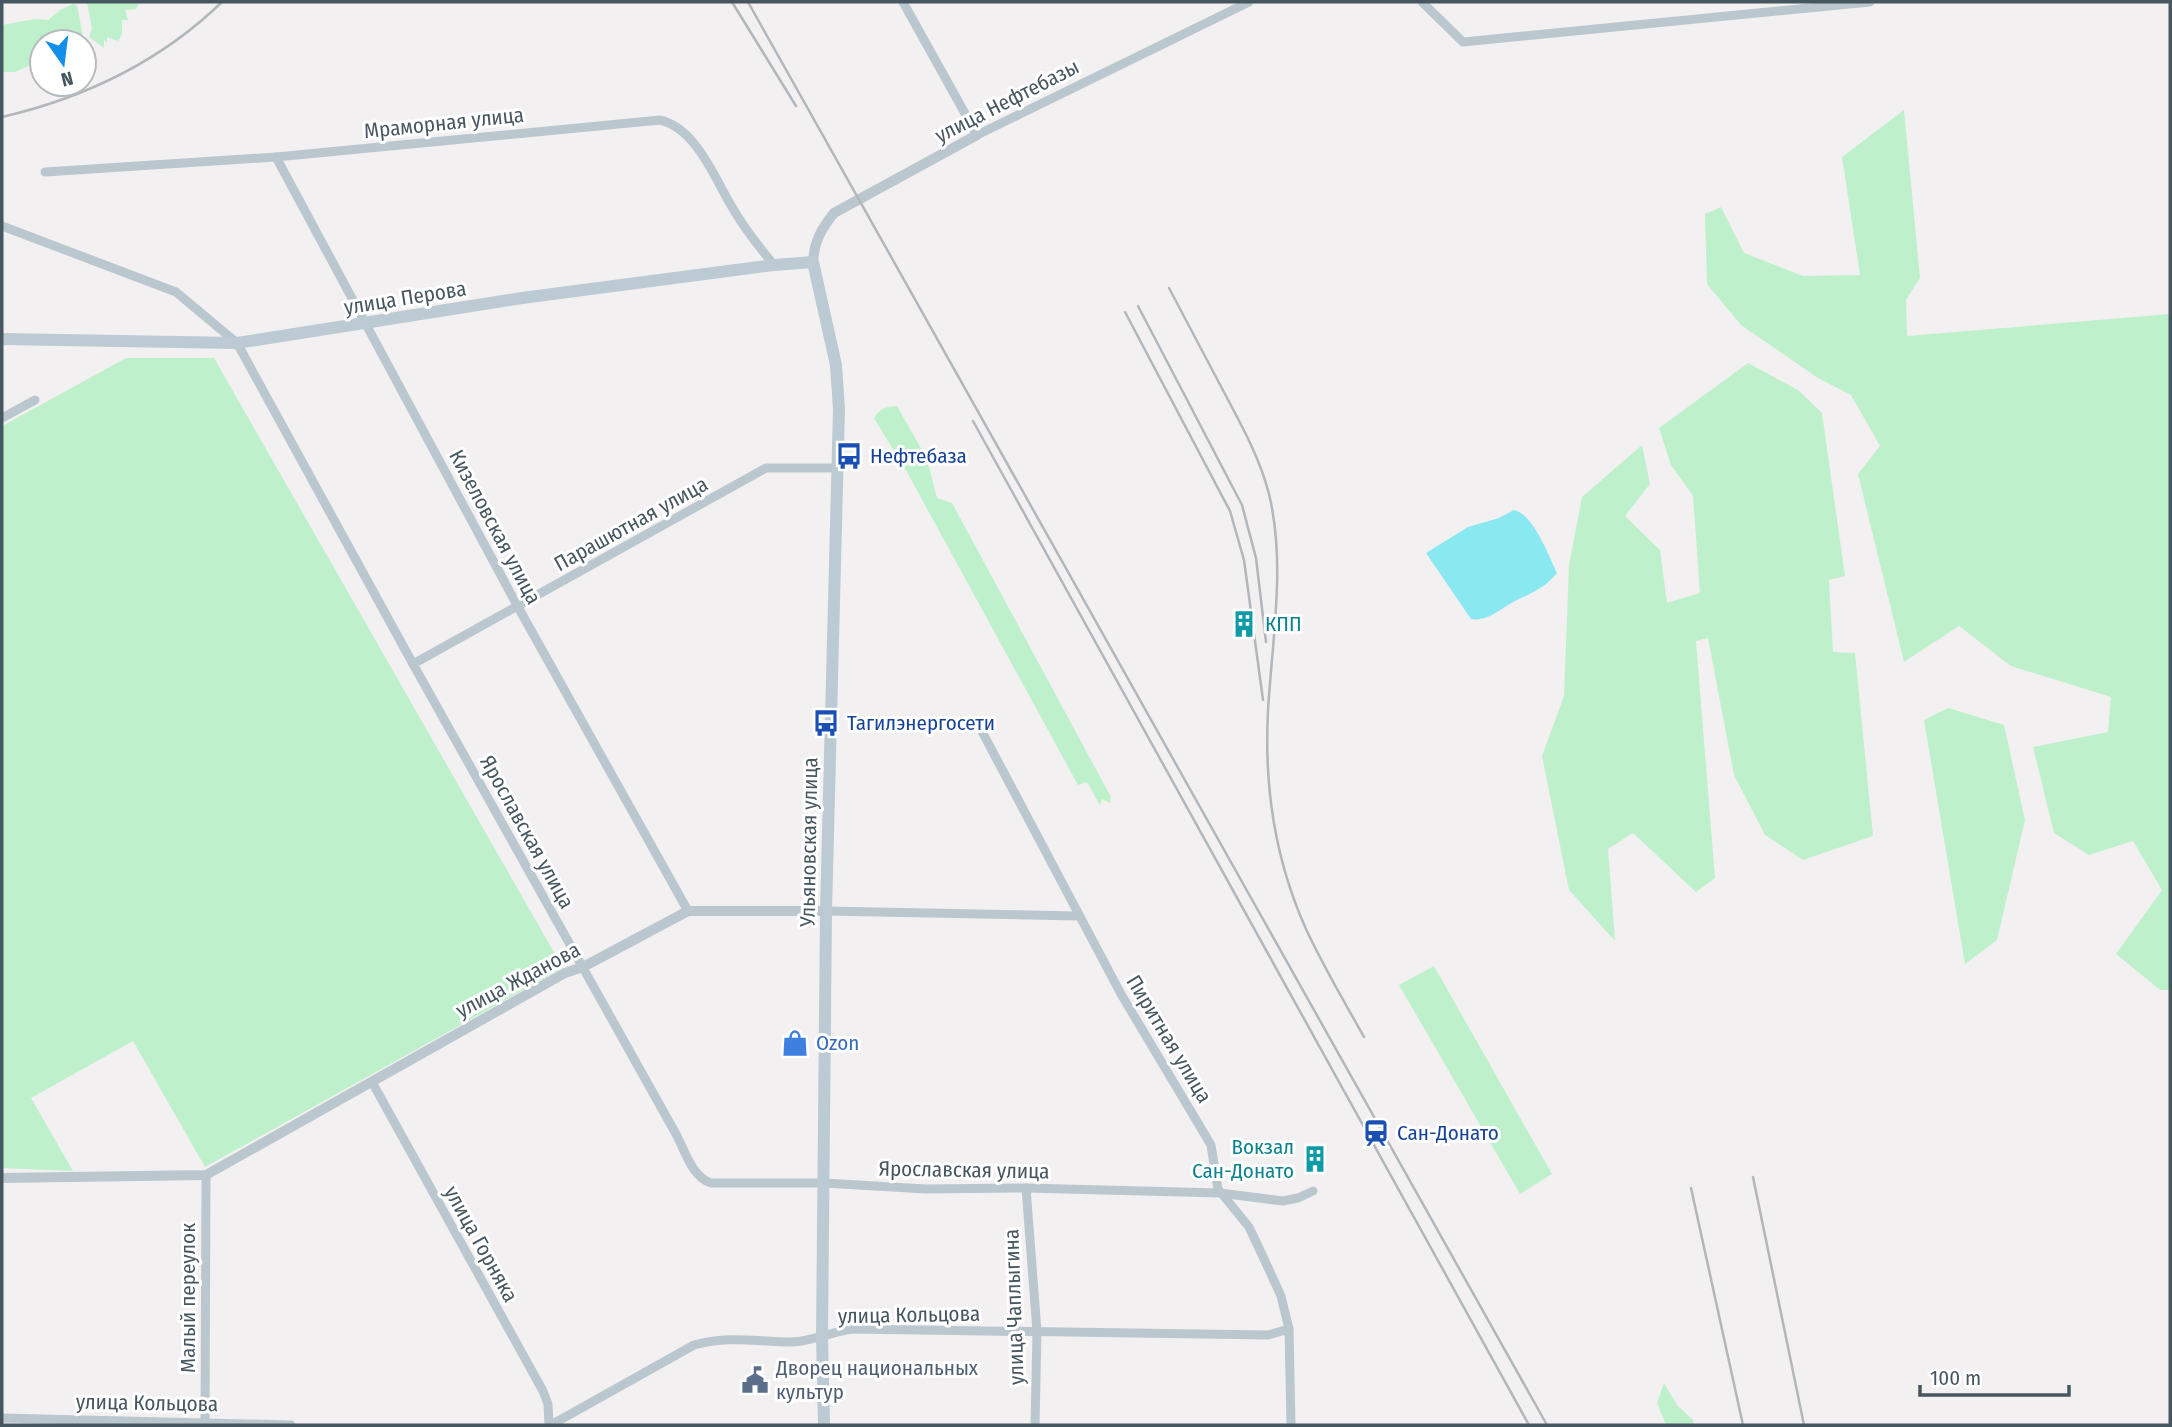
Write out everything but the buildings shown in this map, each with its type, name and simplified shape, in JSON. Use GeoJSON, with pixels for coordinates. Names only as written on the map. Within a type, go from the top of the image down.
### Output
{"type":"FeatureCollection","features":[{"type":"Feature","properties":{"kind":"main road","name":"улица Перова"},"geometry":{"type":"LineString","coordinates":[[2,340],[237,342],[522,298],[813,262]]}},
{"type":"Feature","properties":{"kind":"main road","name":"Ульяновская улица"},"geometry":{"type":"LineString","coordinates":[[813,262],[836,365],[839,409],[826,911],[822,1335],[824,1425]]}},
{"type":"Feature","properties":{"kind":"street"},"geometry":{"type":"LineString","coordinates":[[903,2],[978,135]]}},
{"type":"Feature","properties":{"kind":"street","name":"улица Нефтебазы"},"geometry":{"type":"LineString","coordinates":[[813,262],[814,246],[819,234],[834,214],[978,135],[1249,2]]}},
{"type":"Feature","properties":{"kind":"street"},"geometry":{"type":"LineString","coordinates":[[1422,2],[1463,42],[1870,2]]}},
{"type":"Feature","properties":{"kind":"street","name":"Мраморная улица"},"geometry":{"type":"LineString","coordinates":[[45,172],[276,157],[660,120],[677,128],[702,154],[744,226],[774,265]]}},
{"type":"Feature","properties":{"kind":"street","name":"Кизеловская улица"},"geometry":{"type":"LineString","coordinates":[[276,157],[518,607],[688,911]]}},
{"type":"Feature","properties":{"kind":"street","name":"Ярославская улица"},"geometry":{"type":"LineString","coordinates":[[2,226],[176,292],[237,342],[694,1170],[703,1180],[711,1183],[824,1183],[926,1189],[1026,1188],[1220,1193],[1283,1200],[1298,1198],[1313,1191]]}},
{"type":"Feature","properties":{"kind":"street"},"geometry":{"type":"LineString","coordinates":[[2,418],[35,400]]}},
{"type":"Feature","properties":{"kind":"street","name":"Парашютная улица"},"geometry":{"type":"LineString","coordinates":[[413,664],[766,468],[837,468]]}},
{"type":"Feature","properties":{"kind":"street","name":"Пиритная улица"},"geometry":{"type":"LineString","coordinates":[[977,722],[1078,916],[1211,1145],[1220,1193],[1249,1227],[1281,1296],[1289,1329],[1291,1425]]}},
{"type":"Feature","properties":{"kind":"street","name":"улица Жданова"},"geometry":{"type":"LineString","coordinates":[[2,1178],[206,1175],[565,973],[583,967],[688,911],[1078,916]]}},
{"type":"Feature","properties":{"kind":"street","name":"улица Горняка"},"geometry":{"type":"LineString","coordinates":[[372,1082],[543,1391],[548,1404],[550,1425]]}},
{"type":"Feature","properties":{"kind":"street","name":"Малый переулок"},"geometry":{"type":"LineString","coordinates":[[205,1422],[206,1175]]}},
{"type":"Feature","properties":{"kind":"street","name":"улица Чаплыгина"},"geometry":{"type":"LineString","coordinates":[[1026,1188],[1037,1331],[1035,1425]]}},
{"type":"Feature","properties":{"kind":"street","name":"улица Кольцова"},"geometry":{"type":"LineString","coordinates":[[550,1425],[694,1345],[719,1339],[793,1342],[852,1329],[1268,1335],[1289,1329]]}},
{"type":"Feature","properties":{"kind":"street","name":"улица Кольцова"},"geometry":{"type":"LineString","coordinates":[[2,1418],[291,1425]]}},
{"type":"Feature","properties":{"kind":"green space"},"geometry":{"type":"Polygon","coordinates":[[[87,2],[140,2],[136,9],[125,10],[128,20],[122,20],[122,34],[118,41],[107,37],[107,43],[104,40],[104,48],[98,44],[98,28],[92,28],[87,2]]]}},
{"type":"Feature","properties":{"kind":"green space"},"geometry":{"type":"Polygon","coordinates":[[[77,5],[81,28],[28,28],[28,66],[15,72],[2,72],[2,25],[35,19],[48,20],[60,10],[77,5]]]}},
{"type":"Feature","properties":{"kind":"green space"},"geometry":{"type":"Polygon","coordinates":[[[1904,110],[1920,278],[1906,300],[1907,336],[2170,314],[2170,990],[2160,990],[2116,954],[2162,890],[2133,841],[2089,855],[2054,833],[2033,747],[2108,732],[2111,697],[2011,666],[1959,626],[1904,662],[1858,474],[1880,446],[1851,395],[1818,378],[1741,325],[1707,284],[1705,214],[1721,207],[1744,253],[1803,276],[1860,275],[1842,157],[1904,110]]]}},
{"type":"Feature","properties":{"kind":"green space"},"geometry":{"type":"Polygon","coordinates":[[[126,358],[214,358],[563,968],[205,1167],[133,1041],[31,1098],[73,1171],[2,1168],[2,426],[126,358]]]}},
{"type":"Feature","properties":{"kind":"green space"},"geometry":{"type":"Polygon","coordinates":[[[1748,363],[1798,390],[1822,413],[1845,576],[1829,580],[1833,652],[1855,653],[1873,836],[1803,860],[1765,835],[1734,775],[1708,638],[1696,641],[1715,878],[1696,892],[1633,833],[1608,849],[1615,941],[1569,890],[1542,756],[1564,696],[1569,565],[1582,497],[1642,445],[1650,484],[1625,516],[1660,550],[1667,603],[1700,593],[1693,496],[1671,465],[1659,428],[1748,363]]]}},
{"type":"Feature","properties":{"kind":"green space"},"geometry":{"type":"Polygon","coordinates":[[[897,406],[927,459],[937,498],[952,503],[1111,797],[1110,803],[1102,799],[1100,805],[1087,782],[1078,785],[908,474],[874,418],[884,409],[897,406]]]}},
{"type":"Feature","properties":{"kind":"green space"},"geometry":{"type":"Polygon","coordinates":[[[1948,708],[2004,725],[2025,820],[1997,940],[1965,964],[1924,720],[1948,708]]]}},
{"type":"Feature","properties":{"kind":"green space"},"geometry":{"type":"Polygon","coordinates":[[[1434,966],[1552,1174],[1520,1194],[1399,985],[1434,966]]]}},
{"type":"Feature","properties":{"kind":"green space"},"geometry":{"type":"Polygon","coordinates":[[[1664,1383],[1677,1405],[1693,1420],[1694,1425],[1666,1425],[1657,1403],[1664,1383]]]}},
{"type":"Feature","properties":{"kind":"water"},"geometry":{"type":"Polygon","coordinates":[[[1514,510],[1521,513],[1534,527],[1557,573],[1538,589],[1495,613],[1484,618],[1471,619],[1426,553],[1468,527],[1499,518],[1514,510]]]}},
{"type":"Feature","properties":{"kind":"railway"},"geometry":{"type":"LineString","coordinates":[[2,117],[62,99],[120,75],[173,42],[222,2]]}},
{"type":"Feature","properties":{"kind":"railway"},"geometry":{"type":"LineString","coordinates":[[732,2],[796,106]]}},
{"type":"Feature","properties":{"kind":"railway"},"geometry":{"type":"LineString","coordinates":[[748,2],[1547,1425]]}},
{"type":"Feature","properties":{"kind":"railway"},"geometry":{"type":"LineString","coordinates":[[1169,288],[1245,432],[1269,494],[1277,547],[1275,630],[1267,739],[1274,822],[1295,903],[1327,970],[1364,1037]]}},
{"type":"Feature","properties":{"kind":"railway"},"geometry":{"type":"LineString","coordinates":[[1138,306],[1242,505],[1256,558],[1266,642]]}},
{"type":"Feature","properties":{"kind":"railway"},"geometry":{"type":"LineString","coordinates":[[1125,312],[1230,511],[1244,560],[1263,700]]}},
{"type":"Feature","properties":{"kind":"railway"},"geometry":{"type":"LineString","coordinates":[[973,421],[1529,1425]]}},
{"type":"Feature","properties":{"kind":"railway"},"geometry":{"type":"LineString","coordinates":[[1753,1177],[1804,1425]]}},
{"type":"Feature","properties":{"kind":"railway"},"geometry":{"type":"LineString","coordinates":[[1691,1188],[1743,1425]]}},
{"type":"Feature","properties":{"kind":"place","name":"Нефтебаза"},"geometry":{"type":"Point","coordinates":[849,456]}},
{"type":"Feature","properties":{"kind":"place","name":"КПП"},"geometry":{"type":"Point","coordinates":[1244,624]}},
{"type":"Feature","properties":{"kind":"place","name":"Тагилэнергосети"},"geometry":{"type":"Point","coordinates":[826,723]}},
{"type":"Feature","properties":{"kind":"place","name":"Ozon"},"geometry":{"type":"Point","coordinates":[795,1043]}},
{"type":"Feature","properties":{"kind":"place","name":"Сан-Донато"},"geometry":{"type":"Point","coordinates":[1376,1133]}},
{"type":"Feature","properties":{"kind":"place","name":"Вокзал Сан-Донато"},"geometry":{"type":"Point","coordinates":[1315,1159]}},
{"type":"Feature","properties":{"kind":"place","name":"Дворец национальных культур"},"geometry":{"type":"Point","coordinates":[755,1380]}}]}
